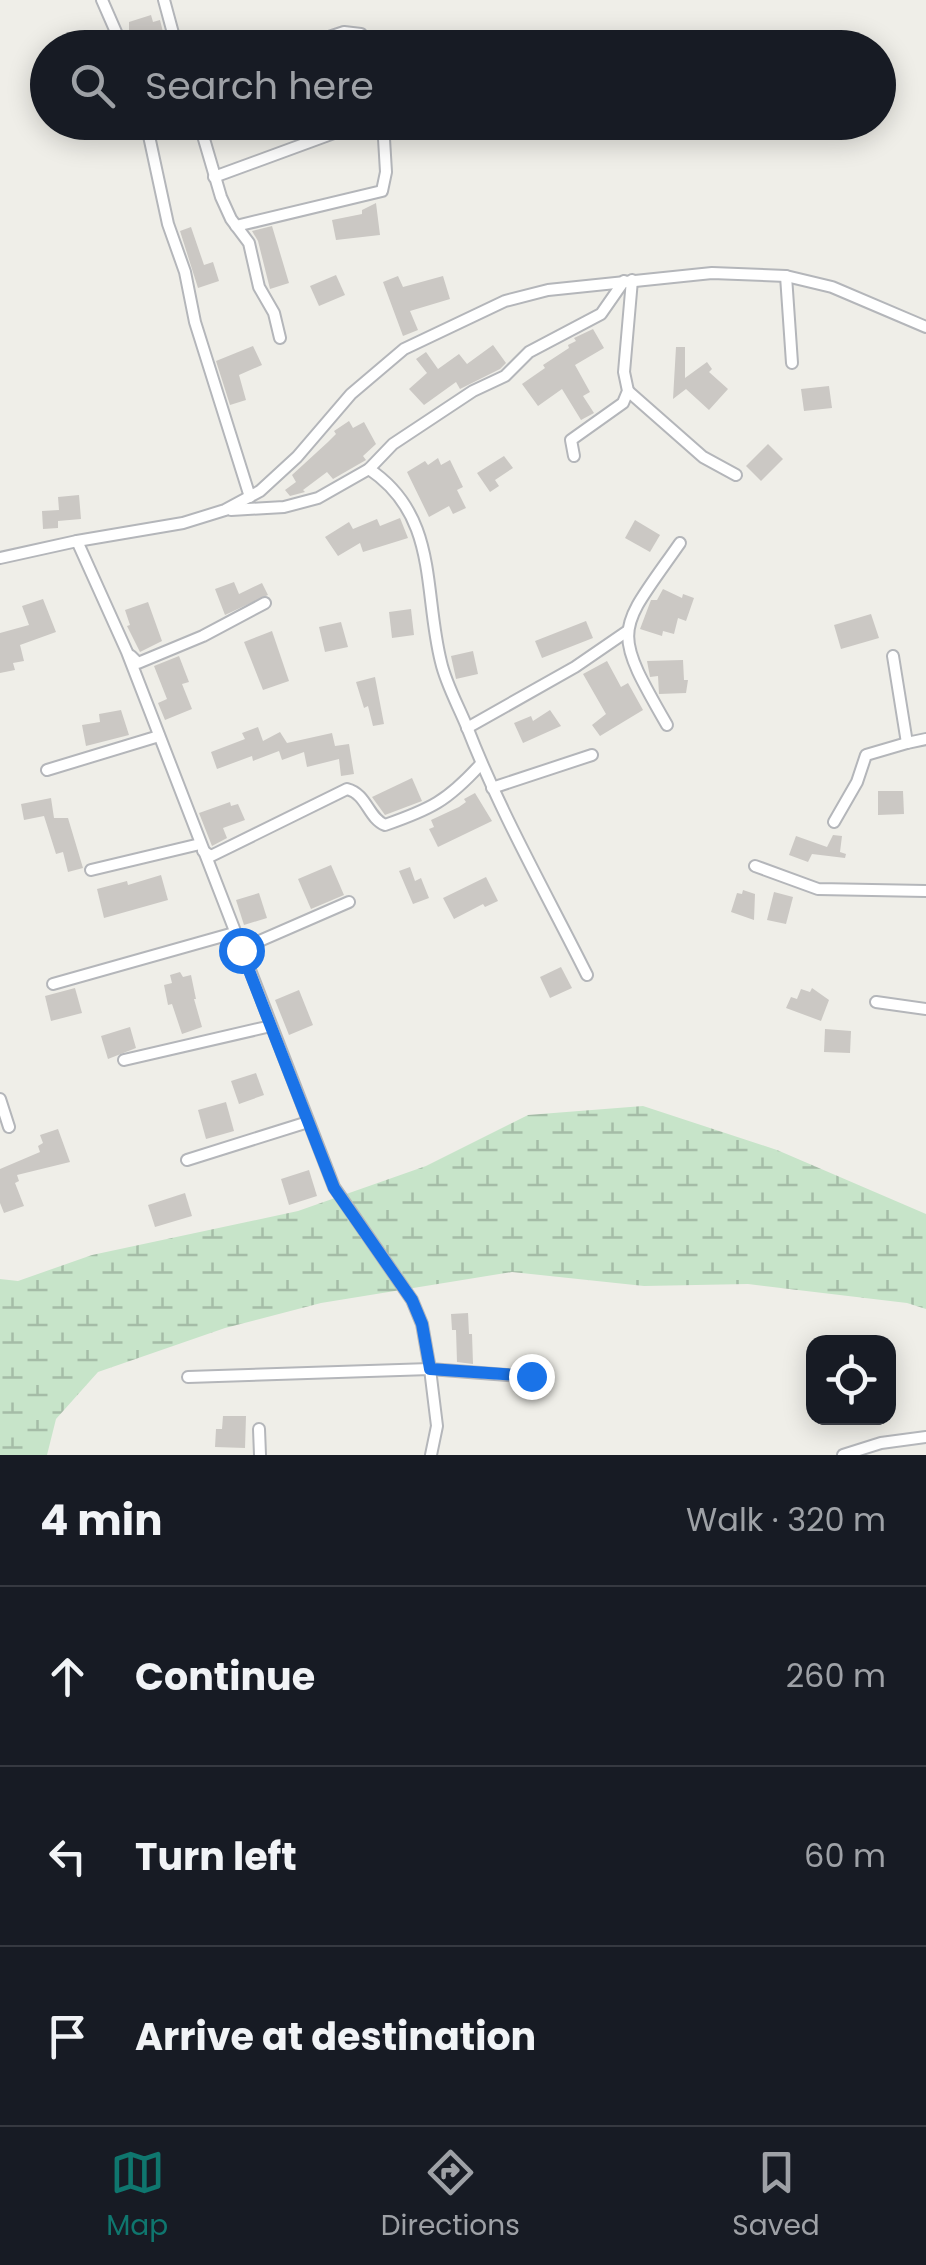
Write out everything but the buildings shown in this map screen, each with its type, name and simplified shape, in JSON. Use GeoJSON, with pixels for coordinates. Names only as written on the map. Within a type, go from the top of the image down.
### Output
{"type":"FeatureCollection","features":[{"type":"Feature","properties":{"kind":"street"},"geometry":{"type":"LineString","coordinates":[[102,0],[115,30]]}},
{"type":"Feature","properties":{"kind":"street"},"geometry":{"type":"LineString","coordinates":[[164,0],[172,30]]}},
{"type":"Feature","properties":{"kind":"street"},"geometry":{"type":"LineString","coordinates":[[150,140],[195,322],[250,497]]}},
{"type":"Feature","properties":{"kind":"street"},"geometry":{"type":"LineString","coordinates":[[204,140],[214,176],[236,226],[249,242],[259,287],[274,313],[280,338]]}},
{"type":"Feature","properties":{"kind":"street"},"geometry":{"type":"LineString","coordinates":[[214,176],[317,140]]}},
{"type":"Feature","properties":{"kind":"street"},"geometry":{"type":"LineString","coordinates":[[236,226],[382,190],[386,172],[384,140]]}},
{"type":"Feature","properties":{"kind":"street"},"geometry":{"type":"LineString","coordinates":[[0,558],[77,540],[183,523],[225,510],[250,497],[298,457],[350,394],[404,349],[505,301],[548,290],[712,273],[786,276],[832,287],[926,327]]}},
{"type":"Feature","properties":{"kind":"street"},"geometry":{"type":"LineString","coordinates":[[786,276],[792,363]]}},
{"type":"Feature","properties":{"kind":"street"},"geometry":{"type":"LineString","coordinates":[[574,456],[571,440],[623,403],[628,391],[624,372],[628,281]]}},
{"type":"Feature","properties":{"kind":"street"},"geometry":{"type":"LineString","coordinates":[[225,510],[284,507],[318,498],[369,469],[394,444],[473,391],[505,376],[528,352],[601,314],[628,281]]}},
{"type":"Feature","properties":{"kind":"street"},"geometry":{"type":"LineString","coordinates":[[628,391],[703,457],[736,475]]}},
{"type":"Feature","properties":{"kind":"street"},"geometry":{"type":"LineString","coordinates":[[369,469],[389,482],[415,524],[427,558],[431,612],[441,665],[480,765],[587,975]]}},
{"type":"Feature","properties":{"kind":"street"},"geometry":{"type":"LineString","coordinates":[[77,540],[127,652],[334,1188],[412,1300],[422,1324],[437,1426],[431,1455]]}},
{"type":"Feature","properties":{"kind":"street"},"geometry":{"type":"LineString","coordinates":[[667,724],[638,674],[628,650],[626,632],[636,607],[680,542]]}},
{"type":"Feature","properties":{"kind":"street"},"geometry":{"type":"LineString","coordinates":[[127,652],[138,664],[265,603]]}},
{"type":"Feature","properties":{"kind":"street"},"geometry":{"type":"LineString","coordinates":[[467,728],[575,667],[626,632]]}},
{"type":"Feature","properties":{"kind":"street"},"geometry":{"type":"LineString","coordinates":[[892,656],[908,743]]}},
{"type":"Feature","properties":{"kind":"street"},"geometry":{"type":"LineString","coordinates":[[47,770],[159,736]]}},
{"type":"Feature","properties":{"kind":"street"},"geometry":{"type":"LineString","coordinates":[[834,822],[857,782],[866,755],[926,739]]}},
{"type":"Feature","properties":{"kind":"street"},"geometry":{"type":"LineString","coordinates":[[492,788],[592,755]]}},
{"type":"Feature","properties":{"kind":"street"},"geometry":{"type":"LineString","coordinates":[[201,847],[211,856],[346,788],[356,792],[378,823],[385,825],[431,809],[456,791],[480,765]]}},
{"type":"Feature","properties":{"kind":"street"},"geometry":{"type":"LineString","coordinates":[[91,870],[201,847]]}},
{"type":"Feature","properties":{"kind":"street"},"geometry":{"type":"LineString","coordinates":[[755,866],[818,889],[926,891]]}},
{"type":"Feature","properties":{"kind":"street"},"geometry":{"type":"LineString","coordinates":[[241,950],[349,902]]}},
{"type":"Feature","properties":{"kind":"street"},"geometry":{"type":"LineString","coordinates":[[54,984],[234,933]]}},
{"type":"Feature","properties":{"kind":"street"},"geometry":{"type":"LineString","coordinates":[[876,1002],[926,1009]]}},
{"type":"Feature","properties":{"kind":"street"},"geometry":{"type":"LineString","coordinates":[[124,1060],[270,1026]]}},
{"type":"Feature","properties":{"kind":"street"},"geometry":{"type":"LineString","coordinates":[[0,1099],[9,1127]]}},
{"type":"Feature","properties":{"kind":"street"},"geometry":{"type":"LineString","coordinates":[[188,1160],[308,1122]]}},
{"type":"Feature","properties":{"kind":"street"},"geometry":{"type":"LineString","coordinates":[[188,1376],[430,1369],[531,1376]]}},
{"type":"Feature","properties":{"kind":"street"},"geometry":{"type":"LineString","coordinates":[[259,1429],[260,1455]]}},
{"type":"Feature","properties":{"kind":"street"},"geometry":{"type":"LineString","coordinates":[[842,1455],[881,1443],[926,1437]]}},
{"type":"Feature","properties":{"kind":"green space"},"geometry":{"type":"Polygon","coordinates":[[[643,1106],[777,1150],[926,1214],[926,1309],[907,1303],[748,1284],[644,1286],[512,1272],[321,1303],[225,1328],[98,1372],[56,1419],[47,1455],[0,1455],[0,1279],[18,1281],[92,1255],[298,1211],[426,1166],[528,1115],[643,1106]]]}},
{"type":"Feature","properties":{"kind":"route"},"geometry":{"type":"LineString","coordinates":[[241,950],[334,1188],[412,1300],[422,1324],[430,1369],[531,1376]]}}]}
